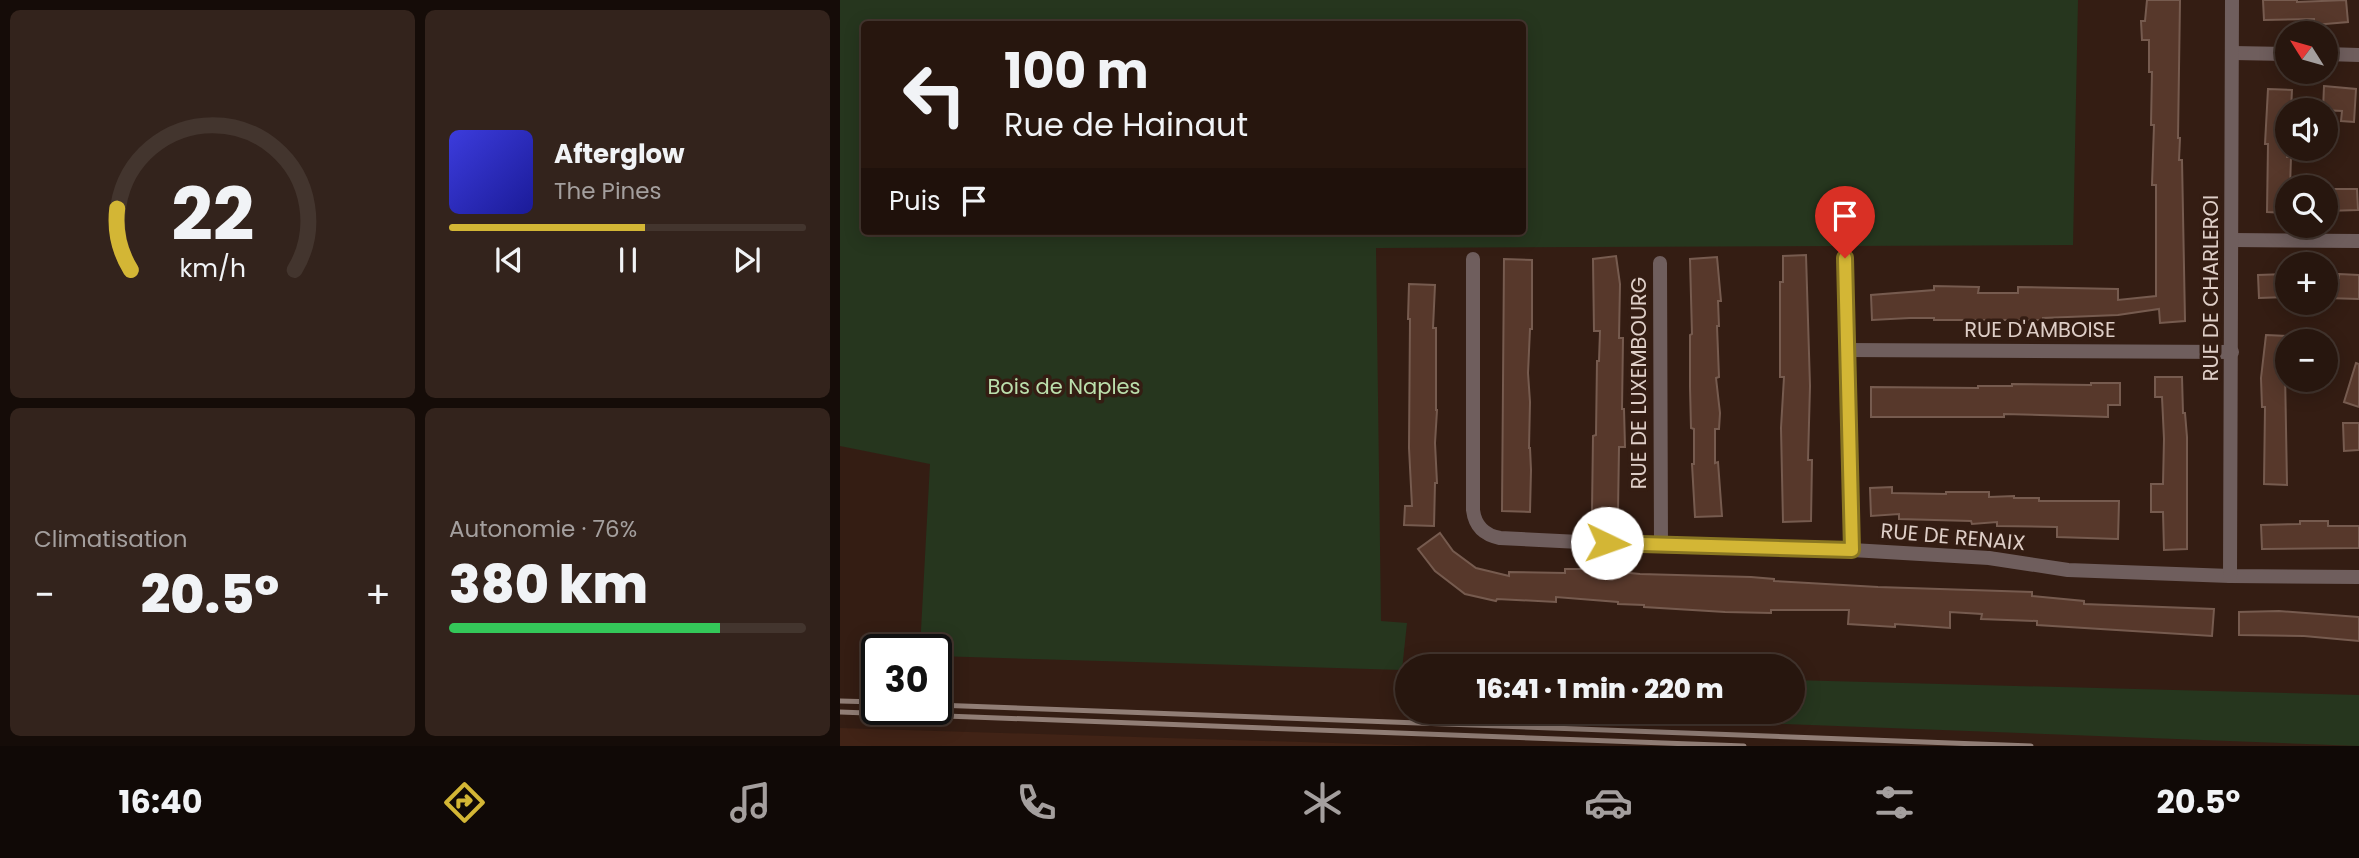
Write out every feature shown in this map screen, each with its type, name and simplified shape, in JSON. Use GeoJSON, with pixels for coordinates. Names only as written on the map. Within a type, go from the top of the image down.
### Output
{"type":"FeatureCollection","features":[{"type":"Feature","properties":{"kind":"street","name":"RUE DE CHARLEROI"},"geometry":{"type":"LineString","coordinates":[[2230,576],[2232,0]]}},
{"type":"Feature","properties":{"kind":"street"},"geometry":{"type":"LineString","coordinates":[[2233,53],[2275,54]]}},
{"type":"Feature","properties":{"kind":"street"},"geometry":{"type":"LineString","coordinates":[[2338,54],[2359,55]]}},
{"type":"Feature","properties":{"kind":"street"},"geometry":{"type":"LineString","coordinates":[[2232,240],[2359,241]]}},
{"type":"Feature","properties":{"kind":"street"},"geometry":{"type":"LineString","coordinates":[[1845,258],[1852,550]]}},
{"type":"Feature","properties":{"kind":"street","name":"RUE DE RENAIX"},"geometry":{"type":"LineString","coordinates":[[1473,259],[1474,510],[1478,525],[1490,535],[1500,538],[1661,546],[1852,550],[1989,558],[2068,570],[2230,576],[2359,577]]}},
{"type":"Feature","properties":{"kind":"street","name":"RUE DE LUXEMBOURG"},"geometry":{"type":"LineString","coordinates":[[1660,263],[1661,546]]}},
{"type":"Feature","properties":{"kind":"street","name":"RUE D'AMBOISE"},"geometry":{"type":"LineString","coordinates":[[1847,350],[2232,352]]}},
{"type":"Feature","properties":{"kind":"shaded area"},"geometry":{"type":"Polygon","coordinates":[[[840,728],[1430,746],[840,746],[840,728]]]}},
{"type":"Feature","properties":{"kind":"green space","name":"Bois de Naples"},"geometry":{"type":"Polygon","coordinates":[[[840,0],[2078,0],[2073,245],[1376,248],[1381,621],[1407,623],[1404,654],[1395,654],[1395,670],[952,656],[952,634],[921,634],[930,464],[840,446],[840,0]]]}},
{"type":"Feature","properties":{"kind":"green space"},"geometry":{"type":"Polygon","coordinates":[[[1805,680],[2359,695],[2359,746],[1786,724],[1805,724],[1805,680]]]}},
{"type":"Feature","properties":{"kind":"building"},"geometry":{"type":"Polygon","coordinates":[[[2147,0],[2180,0],[2178,138],[2179,160],[2182,160],[2185,321],[2160,323],[2159,309],[2118,315],[2043,320],[1872,320],[1871,295],[1934,290],[1934,286],[1979,287],[1978,293],[2018,293],[2018,287],[2118,289],[2118,300],[2156,296],[2152,72],[2149,72],[2149,40],[2142,40],[2141,21],[2145,21],[2147,0]]]}},
{"type":"Feature","properties":{"kind":"building"},"geometry":{"type":"Polygon","coordinates":[[[2263,0],[2346,0],[2348,22],[2314,19],[2264,20],[2263,0]]]}},
{"type":"Feature","properties":{"kind":"building"},"geometry":{"type":"Polygon","coordinates":[[[2324,86],[2356,89],[2354,122],[2341,121],[2342,111],[2338,111],[2338,98],[2324,98],[2324,86]]]}},
{"type":"Feature","properties":{"kind":"building"},"geometry":{"type":"Polygon","coordinates":[[[2268,89],[2292,90],[2292,98],[2275,98],[2275,161],[2291,161],[2290,175],[2275,175],[2275,212],[2267,212],[2268,144],[2265,144],[2268,89]]]}},
{"type":"Feature","properties":{"kind":"building"},"geometry":{"type":"Polygon","coordinates":[[[2338,189],[2357,189],[2358,210],[2338,211],[2338,189]]]}},
{"type":"Feature","properties":{"kind":"building"},"geometry":{"type":"Polygon","coordinates":[[[1806,255],[1810,386],[1808,460],[1812,460],[1811,521],[1783,522],[1781,428],[1784,377],[1780,377],[1780,282],[1783,282],[1783,256],[1806,255]]]}},
{"type":"Feature","properties":{"kind":"building"},"geometry":{"type":"Polygon","coordinates":[[[1616,256],[1620,284],[1619,338],[1623,338],[1622,409],[1625,447],[1619,447],[1618,511],[1592,512],[1593,436],[1596,435],[1600,331],[1594,331],[1593,259],[1616,256]]]}},
{"type":"Feature","properties":{"kind":"building"},"geometry":{"type":"Polygon","coordinates":[[[1717,257],[1721,301],[1718,301],[1719,377],[1716,378],[1720,413],[1719,429],[1715,429],[1715,463],[1718,462],[1722,516],[1695,517],[1692,464],[1694,429],[1691,428],[1690,387],[1690,259],[1717,257]]]}},
{"type":"Feature","properties":{"kind":"building"},"geometry":{"type":"Polygon","coordinates":[[[1504,259],[1532,260],[1532,329],[1528,373],[1530,512],[1502,511],[1504,259]]]}},
{"type":"Feature","properties":{"kind":"building"},"geometry":{"type":"Polygon","coordinates":[[[2275,274],[2275,297],[2259,298],[2258,275],[2275,274]]]}},
{"type":"Feature","properties":{"kind":"building"},"geometry":{"type":"Polygon","coordinates":[[[2339,274],[2359,275],[2359,299],[2338,298],[2339,274]]]}},
{"type":"Feature","properties":{"kind":"building"},"geometry":{"type":"Polygon","coordinates":[[[1409,284],[1435,285],[1433,328],[1436,328],[1437,483],[1434,526],[1404,525],[1405,506],[1412,506],[1409,448],[1409,284]]]}},
{"type":"Feature","properties":{"kind":"building"},"geometry":{"type":"Polygon","coordinates":[[[2266,335],[2275,335],[2275,392],[2285,392],[2287,485],[2264,484],[2265,407],[2262,407],[2261,378],[2266,335]]]}},
{"type":"Feature","properties":{"kind":"building"},"geometry":{"type":"Polygon","coordinates":[[[2356,363],[2359,364],[2359,407],[2344,402],[2356,363]]]}},
{"type":"Feature","properties":{"kind":"building"},"geometry":{"type":"Polygon","coordinates":[[[2155,377],[2182,377],[2187,437],[2187,549],[2164,550],[2163,512],[2151,512],[2151,484],[2163,484],[2162,397],[2155,397],[2155,377]]]}},
{"type":"Feature","properties":{"kind":"building"},"geometry":{"type":"Polygon","coordinates":[[[2120,383],[2120,405],[2108,405],[2108,417],[2004,414],[2004,417],[1871,417],[1871,387],[1978,388],[2012,384],[2120,383]]]}},
{"type":"Feature","properties":{"kind":"building"},"geometry":{"type":"Polygon","coordinates":[[[2343,423],[2359,423],[2359,450],[2344,451],[2343,423]]]}},
{"type":"Feature","properties":{"kind":"building"},"geometry":{"type":"Polygon","coordinates":[[[1892,487],[1892,493],[1989,492],[1989,497],[2039,498],[2039,501],[2119,501],[2118,539],[2057,537],[2057,527],[1899,519],[1899,514],[1871,516],[1870,488],[1892,487]]]}},
{"type":"Feature","properties":{"kind":"building"},"geometry":{"type":"Polygon","coordinates":[[[2300,521],[2328,521],[2328,526],[2359,526],[2359,548],[2262,549],[2261,525],[2300,524],[2300,521]]]}},
{"type":"Feature","properties":{"kind":"building"},"geometry":{"type":"Polygon","coordinates":[[[1440,533],[1453,551],[1476,568],[1509,576],[1509,572],[1565,573],[1565,569],[1590,569],[1878,587],[2032,592],[2032,596],[2084,601],[2084,604],[2214,609],[2212,636],[2037,625],[2037,621],[1981,619],[1982,614],[1950,612],[1950,628],[1895,624],[1895,627],[1848,624],[1849,610],[1725,612],[1644,607],[1556,597],[1556,602],[1496,601],[1465,594],[1435,571],[1418,549],[1440,533]]]}},
{"type":"Feature","properties":{"kind":"building"},"geometry":{"type":"Polygon","coordinates":[[[2279,611],[2359,617],[2359,641],[2304,636],[2239,635],[2239,612],[2279,611]]]}},
{"type":"Feature","properties":{"kind":"railway"},"geometry":{"type":"LineString","coordinates":[[840,701],[861,702]]}},
{"type":"Feature","properties":{"kind":"railway"},"geometry":{"type":"LineString","coordinates":[[952,706],[2031,746]]}},
{"type":"Feature","properties":{"kind":"railway"},"geometry":{"type":"LineString","coordinates":[[840,712],[1744,746]]}},
{"type":"Feature","properties":{"kind":"route"},"geometry":{"type":"LineString","coordinates":[[1607,543],[1852,550],[1845,258]]}}]}
